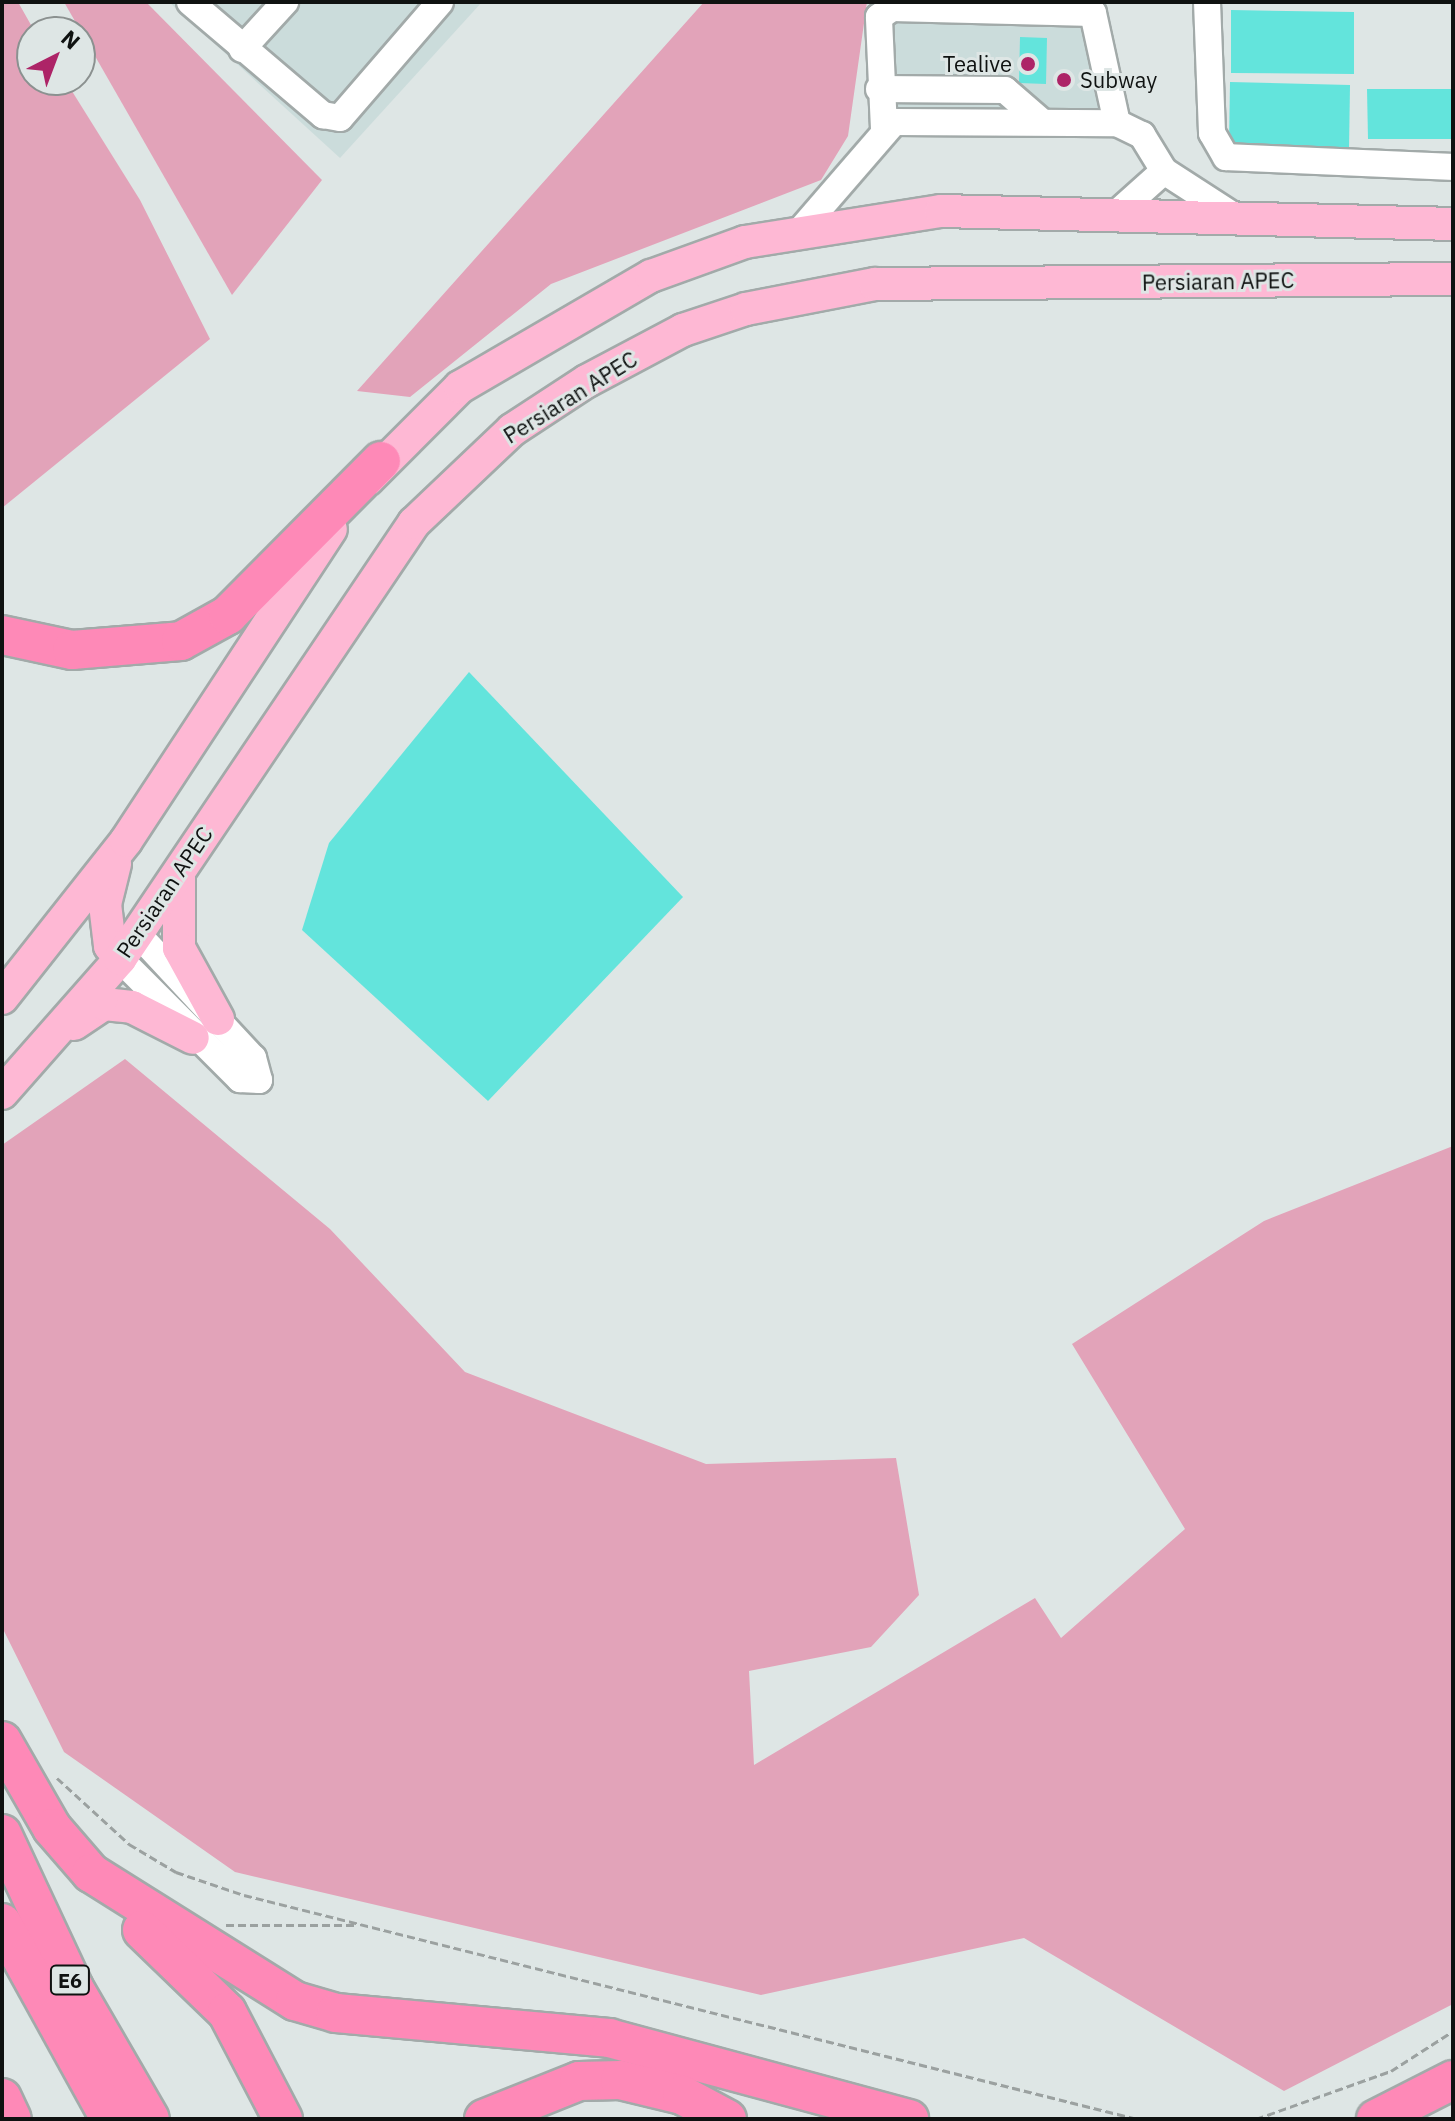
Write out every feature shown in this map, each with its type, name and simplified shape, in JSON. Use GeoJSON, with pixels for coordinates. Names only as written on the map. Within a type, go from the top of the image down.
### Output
{"type":"FeatureCollection","features":[{"type":"Feature","properties":{"kind":"highway"},"geometry":{"type":"LineString","coordinates":[[2,635],[72,650],[181,641],[228,615],[381,461]]}},
{"type":"Feature","properties":{"kind":"highway"},"geometry":{"type":"LineString","coordinates":[[2,1741],[52,1828],[91,1873],[295,2001],[336,2013],[609,2038],[909,2119]]}},
{"type":"Feature","properties":{"kind":"highway"},"geometry":{"type":"LineString","coordinates":[[2,1756],[56,1852],[227,2012],[283,2119]]}},
{"type":"Feature","properties":{"kind":"highway","name":"E6"},"geometry":{"type":"LineString","coordinates":[[2,1834],[74,1988],[150,2119]]}},
{"type":"Feature","properties":{"kind":"highway","name":"E6"},"geometry":{"type":"LineString","coordinates":[[2,1923],[110,2119]]}},
{"type":"Feature","properties":{"kind":"highway"},"geometry":{"type":"LineString","coordinates":[[484,2119],[579,2081],[620,2080],[682,2095],[727,2119]]}},
{"type":"Feature","properties":{"kind":"highway"},"geometry":{"type":"LineString","coordinates":[[1376,2119],[1453,2080]]}},
{"type":"Feature","properties":{"kind":"highway"},"geometry":{"type":"LineString","coordinates":[[1407,2119],[1453,2090]]}},
{"type":"Feature","properties":{"kind":"highway"},"geometry":{"type":"LineString","coordinates":[[2,2098],[12,2119]]}},
{"type":"Feature","properties":{"kind":"main road"},"geometry":{"type":"LineString","coordinates":[[2,998],[126,841],[381,461],[460,387],[598,305],[698,255],[799,232],[941,211],[1232,215],[1453,224]]}},
{"type":"Feature","properties":{"kind":"main road","name":"Persiaran APEC"},"geometry":{"type":"LineString","coordinates":[[2,1093],[65,1029],[122,939],[180,870],[414,523],[512,430],[683,330],[746,309],[875,284],[1453,279]]}},
{"type":"Feature","properties":{"kind":"main road"},"geometry":{"type":"LineString","coordinates":[[32,961],[71,935],[122,939],[105,886],[126,841]]}},
{"type":"Feature","properties":{"kind":"main road"},"geometry":{"type":"LineString","coordinates":[[180,870],[176,939],[206,1029]]}},
{"type":"Feature","properties":{"kind":"main road"},"geometry":{"type":"LineString","coordinates":[[65,1029],[104,1004],[132,1007],[206,1029]]}},
{"type":"Feature","properties":{"kind":"street"},"geometry":{"type":"LineString","coordinates":[[190,2],[323,115],[340,118],[440,2]]}},
{"type":"Feature","properties":{"kind":"street"},"geometry":{"type":"LineString","coordinates":[[242,49],[285,2]]}},
{"type":"Feature","properties":{"kind":"street"},"geometry":{"type":"LineString","coordinates":[[1207,2],[1212,133],[1226,157],[1453,167]]}},
{"type":"Feature","properties":{"kind":"street"},"geometry":{"type":"LineString","coordinates":[[884,129],[879,89],[879,17],[892,8],[1087,11],[1100,20],[1117,123]]}},
{"type":"Feature","properties":{"kind":"street"},"geometry":{"type":"LineString","coordinates":[[879,89],[1005,90],[1042,122]]}},
{"type":"Feature","properties":{"kind":"street"},"geometry":{"type":"LineString","coordinates":[[799,232],[884,129],[905,121],[1117,123],[1142,135],[1164,171],[1232,215]]}},
{"type":"Feature","properties":{"kind":"street"},"geometry":{"type":"LineString","coordinates":[[1117,213],[1164,171]]}},
{"type":"Feature","properties":{"kind":"street"},"geometry":{"type":"LineString","coordinates":[[122,939],[206,1029]]}},
{"type":"Feature","properties":{"kind":"path"},"geometry":{"type":"LineString","coordinates":[[48,1768],[129,1844],[176,1872],[360,1925],[1137,2119]]}},
{"type":"Feature","properties":{"kind":"path"},"geometry":{"type":"LineString","coordinates":[[219,1925],[360,1925]]}},
{"type":"Feature","properties":{"kind":"path"},"geometry":{"type":"LineString","coordinates":[[1256,2119],[1391,2071],[1453,2031]]}},
{"type":"Feature","properties":{"kind":"shaded area"},"geometry":{"type":"Polygon","coordinates":[[[2,2],[18,2],[26,16],[16,16],[16,96],[75,96],[140,200],[210,339],[2,508],[2,2]]]}},
{"type":"Feature","properties":{"kind":"shaded area"},"geometry":{"type":"Polygon","coordinates":[[[64,2],[146,2],[322,180],[232,295],[96,58],[96,16],[72,16],[64,2]]]}},
{"type":"Feature","properties":{"kind":"shaded area"},"geometry":{"type":"Polygon","coordinates":[[[169,2],[482,2],[340,158],[169,2]]]}},
{"type":"Feature","properties":{"kind":"shaded area"},"geometry":{"type":"Polygon","coordinates":[[[704,2],[867,2],[848,136],[821,180],[551,284],[410,397],[357,391],[704,2]]]}},
{"type":"Feature","properties":{"kind":"shaded area"},"geometry":{"type":"Polygon","coordinates":[[[1086,17],[1110,115],[887,117],[885,20],[1086,17]]]}},
{"type":"Feature","properties":{"kind":"shaded area"},"geometry":{"type":"Polygon","coordinates":[[[125,1059],[330,1229],[465,1372],[706,1464],[896,1458],[919,1595],[871,1647],[749,1671],[754,1765],[1035,1598],[1061,1638],[1185,1529],[1072,1344],[1264,1221],[1453,1146],[1453,2004],[1284,2091],[1024,1938],[761,1995],[235,1872],[64,1752],[2,1627],[2,1145],[125,1059]]]}},
{"type":"Feature","properties":{"kind":"building"},"geometry":{"type":"Polygon","coordinates":[[[1231,10],[1354,12],[1354,74],[1231,73],[1231,10]]]}},
{"type":"Feature","properties":{"kind":"building"},"geometry":{"type":"Polygon","coordinates":[[[1020,37],[1047,38],[1046,84],[1019,83],[1020,37]]]}},
{"type":"Feature","properties":{"kind":"building"},"geometry":{"type":"Polygon","coordinates":[[[1230,82],[1350,85],[1349,149],[1229,146],[1230,82]]]}},
{"type":"Feature","properties":{"kind":"building"},"geometry":{"type":"Polygon","coordinates":[[[1367,89],[1453,89],[1453,139],[1368,139],[1367,89]]]}},
{"type":"Feature","properties":{"kind":"building"},"geometry":{"type":"Polygon","coordinates":[[[469,672],[683,897],[488,1101],[302,930],[329,843],[469,672]]]}},
{"type":"Feature","properties":{"kind":"place","name":"Tealive"},"geometry":{"type":"Point","coordinates":[1028,64]}},
{"type":"Feature","properties":{"kind":"place","name":"Subway"},"geometry":{"type":"Point","coordinates":[1064,80]}}]}
